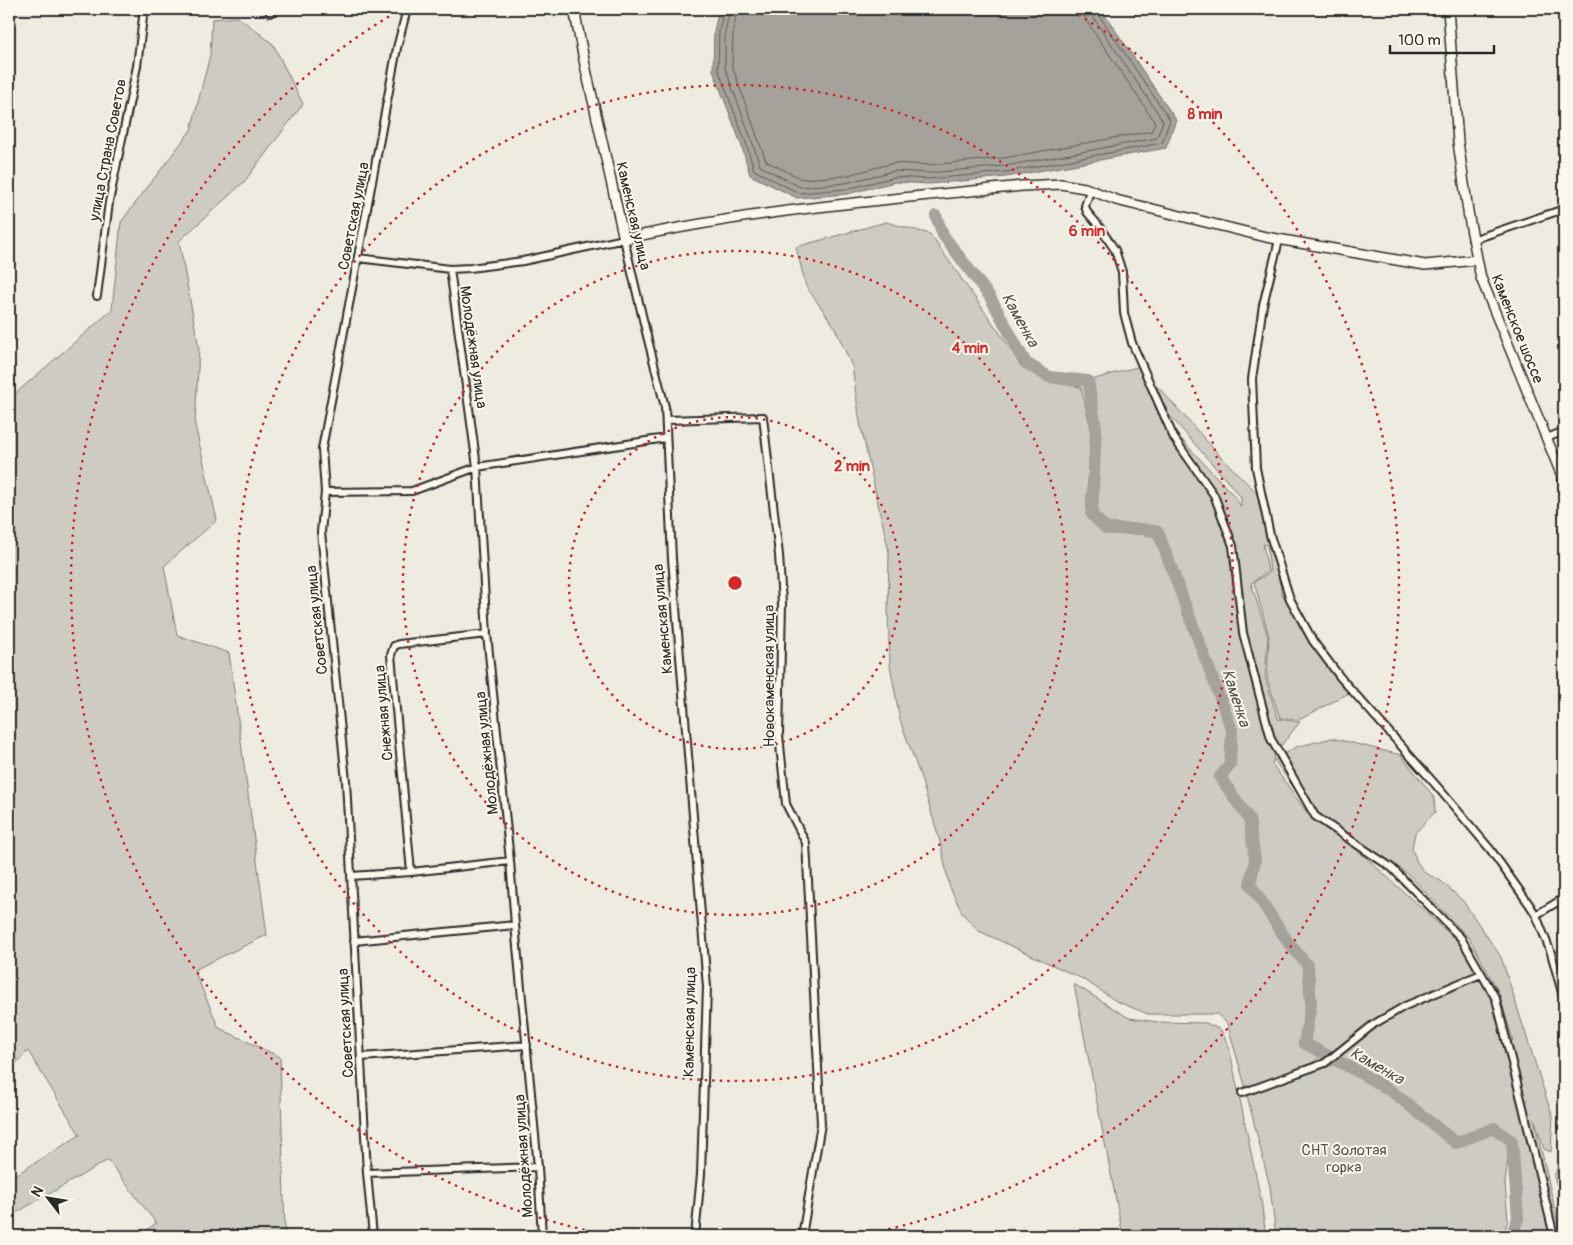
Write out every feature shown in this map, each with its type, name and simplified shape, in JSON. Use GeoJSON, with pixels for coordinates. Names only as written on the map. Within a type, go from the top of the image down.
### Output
{"type":"FeatureCollection","features":[{"type":"Feature","properties":{"kind":"street","name":"улица Страна Советов"},"geometry":{"type":"LineString","coordinates":[[97,296],[109,202],[136,66],[144,9]]}},
{"type":"Feature","properties":{"kind":"street","name":"Советская улица"},"geometry":{"type":"LineString","coordinates":[[374,1236],[366,1173],[346,781],[321,532],[325,492],[322,449],[397,48],[407,9]]}},
{"type":"Feature","properties":{"kind":"street","name":"Каменская улица"},"geometry":{"type":"LineString","coordinates":[[574,9],[624,239],[665,407],[672,559],[707,987],[700,1174],[695,1236]]}},
{"type":"Feature","properties":{"kind":"street","name":"Каменское шоссе"},"geometry":{"type":"LineString","coordinates":[[1448,9],[1458,142],[1472,240],[1481,278],[1564,481]]}},
{"type":"Feature","properties":{"kind":"street"},"geometry":{"type":"LineString","coordinates":[[358,258],[450,268],[470,268],[523,261],[666,230],[784,211],[915,196],[1061,184],[1090,190],[1116,200],[1279,240],[1425,265],[1477,260]]}},
{"type":"Feature","properties":{"kind":"street"},"geometry":{"type":"LineString","coordinates":[[1090,190],[1085,206],[1087,212],[1115,250],[1122,272],[1124,313],[1132,343],[1174,438],[1214,495],[1233,546],[1243,633],[1271,739],[1316,816],[1392,868],[1462,938],[1496,999],[1554,1236]]}},
{"type":"Feature","properties":{"kind":"street"},"geometry":{"type":"LineString","coordinates":[[1472,240],[1564,209]]}},
{"type":"Feature","properties":{"kind":"street"},"geometry":{"type":"LineString","coordinates":[[1279,240],[1263,305],[1252,379],[1256,468],[1270,535],[1290,599],[1313,641],[1340,677],[1436,784],[1490,849],[1536,915],[1551,953],[1564,1000]]}},
{"type":"Feature","properties":{"kind":"street","name":"Молодёжная улица"},"geometry":{"type":"LineString","coordinates":[[450,268],[476,467],[487,634],[527,1045],[542,1236]]}},
{"type":"Feature","properties":{"kind":"street","name":"Новокаменская улица"},"geometry":{"type":"LineString","coordinates":[[666,420],[763,417],[779,556],[782,604],[779,736],[786,804],[806,843],[821,1124],[802,1236]]}},
{"type":"Feature","properties":{"kind":"street"},"geometry":{"type":"LineString","coordinates":[[1547,438],[1564,431]]}},
{"type":"Feature","properties":{"kind":"street"},"geometry":{"type":"LineString","coordinates":[[325,492],[412,490],[476,467],[666,438]]}},
{"type":"Feature","properties":{"kind":"street","name":"Снежная улица"},"geometry":{"type":"LineString","coordinates":[[411,872],[391,655],[394,646],[399,644],[487,634]]}},
{"type":"Feature","properties":{"kind":"street"},"geometry":{"type":"LineString","coordinates":[[351,876],[411,872],[510,861]]}},
{"type":"Feature","properties":{"kind":"street"},"geometry":{"type":"LineString","coordinates":[[1536,915],[1564,898]]}},
{"type":"Feature","properties":{"kind":"street"},"geometry":{"type":"LineString","coordinates":[[354,941],[515,925]]}},
{"type":"Feature","properties":{"kind":"street"},"geometry":{"type":"LineString","coordinates":[[1242,1093],[1325,1063],[1374,1024],[1405,1006],[1481,974]]}},
{"type":"Feature","properties":{"kind":"street"},"geometry":{"type":"LineString","coordinates":[[361,1057],[527,1045]]}},
{"type":"Feature","properties":{"kind":"street"},"geometry":{"type":"LineString","coordinates":[[366,1173],[538,1167]]}},
{"type":"Feature","properties":{"kind":"green space"},"geometry":{"type":"Polygon","coordinates":[[[238,17],[273,44],[303,104],[244,182],[179,241],[199,349],[195,425],[217,520],[164,566],[177,635],[229,653],[267,935],[194,970],[219,1028],[280,1057],[285,1236],[139,1236],[156,1223],[108,1160],[9,1217],[9,1179],[80,1135],[28,1051],[9,1071],[9,399],[112,310],[121,222],[191,130],[210,55],[212,19],[238,17]]]}},
{"type":"Feature","properties":{"kind":"green space"},"geometry":{"type":"Polygon","coordinates":[[[886,222],[930,234],[1009,346],[1020,365],[1048,382],[1081,387],[1091,429],[1086,515],[1105,534],[1142,533],[1155,535],[1229,730],[1226,761],[1216,778],[1247,819],[1253,860],[1248,884],[1286,943],[1306,967],[1308,1004],[1301,1043],[1321,1056],[1311,1064],[1246,1089],[1227,1023],[1217,1014],[1148,1014],[1116,1001],[1083,979],[979,931],[962,913],[949,885],[941,845],[920,775],[900,720],[890,665],[888,614],[889,552],[860,423],[852,366],[834,326],[806,286],[796,247],[886,222]]]}},
{"type":"Feature","properties":{"kind":"green space"},"geometry":{"type":"Polygon","coordinates":[[[1140,366],[1146,381],[1159,388],[1221,457],[1256,492],[1270,538],[1282,594],[1315,648],[1349,693],[1299,720],[1280,718],[1267,678],[1269,636],[1254,582],[1270,572],[1267,545],[1263,544],[1268,571],[1251,583],[1268,637],[1265,677],[1278,719],[1300,722],[1275,753],[1272,764],[1308,814],[1361,853],[1467,950],[1496,988],[1513,1041],[1499,993],[1470,939],[1408,874],[1310,810],[1274,760],[1296,747],[1332,738],[1401,755],[1434,797],[1435,812],[1415,833],[1412,849],[1417,862],[1425,873],[1441,881],[1463,901],[1501,957],[1553,1116],[1551,1152],[1544,1149],[1534,1118],[1561,1236],[1517,1236],[1522,1222],[1515,1140],[1494,1126],[1456,1141],[1396,1091],[1358,1069],[1306,1043],[1313,1006],[1312,965],[1291,940],[1255,884],[1260,858],[1253,819],[1224,778],[1233,765],[1236,731],[1161,531],[1144,524],[1109,525],[1096,512],[1100,425],[1091,380],[1140,366]],[[1158,402],[1154,405],[1158,414],[1236,498],[1241,507],[1241,497],[1158,402]]]}},
{"type":"Feature","properties":{"kind":"green space"},"geometry":{"type":"Polygon","coordinates":[[[1074,984],[1129,1018],[1158,1022],[1206,1023],[1221,1030],[1229,1047],[1261,1200],[1266,1236],[1123,1236],[1074,984]]]}},
{"type":"Feature","properties":{"kind":"green space","name":"СНТ Золотая горка"},"geometry":{"type":"Polygon","coordinates":[[[1334,1065],[1393,1096],[1420,1115],[1455,1144],[1494,1130],[1510,1142],[1505,1183],[1508,1220],[1503,1236],[1276,1236],[1270,1187],[1247,1095],[1311,1070],[1334,1065]]]}},
{"type":"Feature","properties":{"kind":"green space"},"geometry":{"type":"Polygon","coordinates":[[[1564,1151],[1564,1206],[1554,1177],[1564,1151]]]}},
{"type":"Feature","properties":{"kind":"water"},"geometry":{"type":"Polygon","coordinates":[[[719,9],[1101,9],[1176,120],[1166,148],[1006,177],[929,184],[895,182],[847,194],[797,198],[750,175],[741,144],[713,70],[714,31],[719,9]]]}},
{"type":"Feature","properties":{"kind":"waterway","name":"Каменка"},"geometry":{"type":"LineString","coordinates":[[936,216],[943,235],[990,297],[1026,363],[1049,377],[1088,381],[1096,428],[1092,515],[1107,529],[1142,529],[1158,532],[1232,730],[1230,764],[1220,777],[1249,819],[1255,860],[1250,884],[1288,942],[1308,966],[1311,1004],[1304,1043],[1394,1093],[1456,1143],[1494,1128],[1512,1141],[1518,1218],[1511,1236]]}}]}
